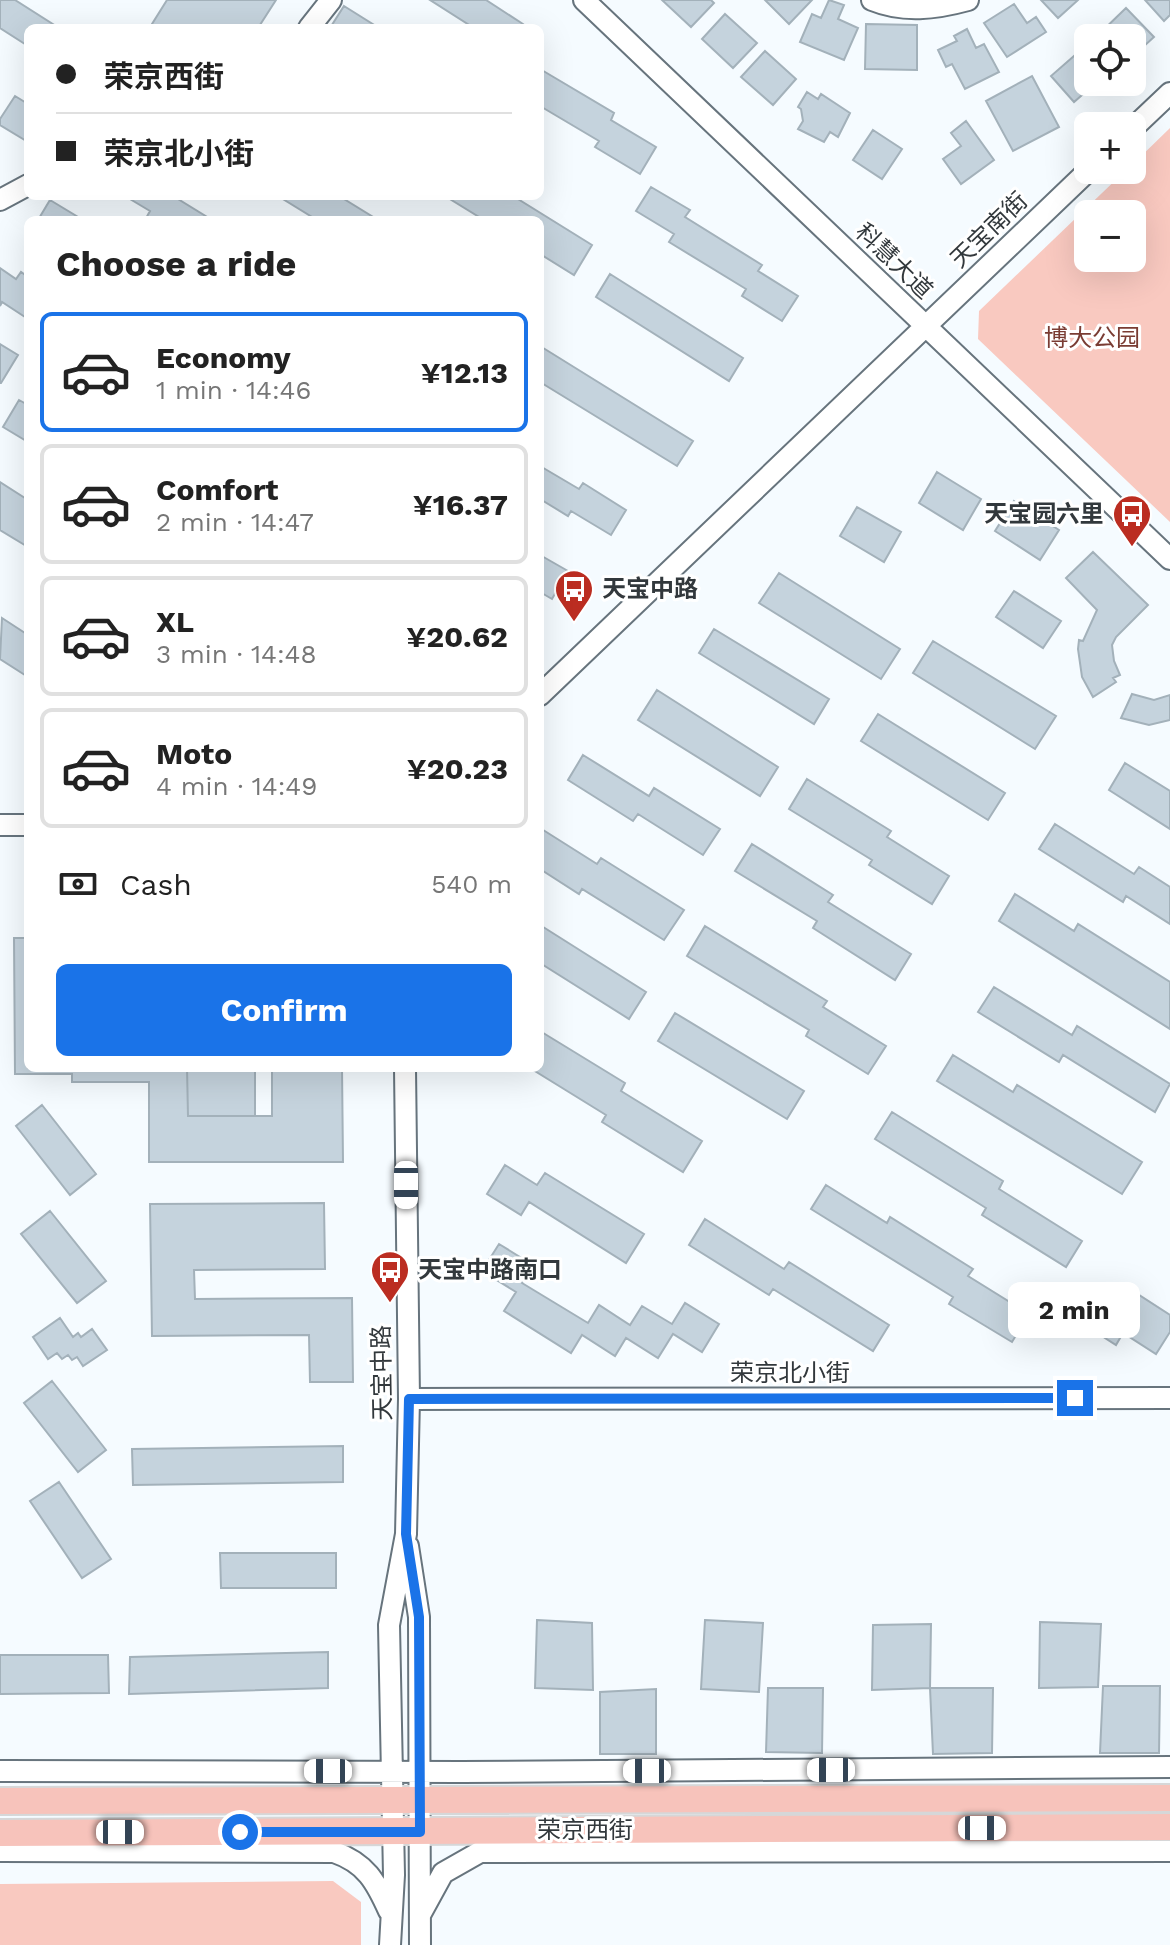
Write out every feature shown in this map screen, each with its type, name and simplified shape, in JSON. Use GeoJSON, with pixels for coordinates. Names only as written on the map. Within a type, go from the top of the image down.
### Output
{"type":"FeatureCollection","features":[{"type":"Feature","properties":{"kind":"main road","name":"荣京西街"},"geometry":{"type":"LineString","coordinates":[[0,1801],[1170,1798]]}},
{"type":"Feature","properties":{"kind":"main road","name":"荣京西街"},"geometry":{"type":"LineString","coordinates":[[0,1833],[1170,1827]]}},
{"type":"Feature","properties":{"kind":"street"},"geometry":{"type":"LineString","coordinates":[[312,24],[331,0]]}},
{"type":"Feature","properties":{"kind":"street","name":"科慧大道"},"geometry":{"type":"LineString","coordinates":[[584,0],[1170,559]]}},
{"type":"Feature","properties":{"kind":"street"},"geometry":{"type":"LineString","coordinates":[[872,0],[890,7],[935,9],[968,0]]}},
{"type":"Feature","properties":{"kind":"street"},"geometry":{"type":"LineString","coordinates":[[1146,116],[1170,93]]}},
{"type":"Feature","properties":{"kind":"street","name":"天宝南街"},"geometry":{"type":"LineString","coordinates":[[926,327],[1074,184]]}},
{"type":"Feature","properties":{"kind":"street"},"geometry":{"type":"LineString","coordinates":[[0,200],[24,187]]}},
{"type":"Feature","properties":{"kind":"street"},"geometry":{"type":"LineString","coordinates":[[544,691],[926,327]]}},
{"type":"Feature","properties":{"kind":"street"},"geometry":{"type":"LineString","coordinates":[[0,825],[24,825]]}},
{"type":"Feature","properties":{"kind":"street","name":"天宝中路"},"geometry":{"type":"LineString","coordinates":[[390,1945],[393,1832],[389,1625],[406,1534],[409,1399],[405,1072]]}},
{"type":"Feature","properties":{"kind":"street","name":"荣京北小街"},"geometry":{"type":"LineString","coordinates":[[409,1399],[1170,1398]]}},
{"type":"Feature","properties":{"kind":"street","name":"天宝中路"},"geometry":{"type":"LineString","coordinates":[[406,1534],[419,1617],[420,1945]]}},
{"type":"Feature","properties":{"kind":"street"},"geometry":{"type":"LineString","coordinates":[[0,1771],[420,1772],[1170,1767]]}},
{"type":"Feature","properties":{"kind":"street"},"geometry":{"type":"LineString","coordinates":[[0,1851],[334,1852],[361,1864],[376,1880],[390,1912]]}},
{"type":"Feature","properties":{"kind":"street"},"geometry":{"type":"LineString","coordinates":[[420,1915],[443,1873],[480,1852],[1170,1851]]}},
{"type":"Feature","properties":{"kind":"green space","name":"博大公园"},"geometry":{"type":"Polygon","coordinates":[[[1170,128],[1170,522],[978,339],[979,311],[1074,220],[1074,272],[1146,272],[1146,200],[1095,200],[1111,184],[1146,184],[1146,151],[1170,128]]]}},
{"type":"Feature","properties":{"kind":"green space"},"geometry":{"type":"Polygon","coordinates":[[[333,1881],[361,1902],[361,1945],[0,1945],[0,1884],[333,1881]]]}},
{"type":"Feature","properties":{"kind":"building"},"geometry":{"type":"Polygon","coordinates":[[[0,0],[15,0],[53,24],[24,24],[24,43],[0,28],[0,0]]]}},
{"type":"Feature","properties":{"kind":"building"},"geometry":{"type":"Polygon","coordinates":[[[167,0],[276,0],[261,24],[152,24],[167,0]]]}},
{"type":"Feature","properties":{"kind":"building"},"geometry":{"type":"Polygon","coordinates":[[[430,0],[486,0],[523,24],[468,24],[430,0]]]}},
{"type":"Feature","properties":{"kind":"building"},"geometry":{"type":"Polygon","coordinates":[[[662,0],[711,0],[714,3],[691,27],[662,0]]]}},
{"type":"Feature","properties":{"kind":"building"},"geometry":{"type":"Polygon","coordinates":[[[765,0],[812,0],[789,24],[765,0]]]}},
{"type":"Feature","properties":{"kind":"building"},"geometry":{"type":"Polygon","coordinates":[[[829,0],[844,5],[838,19],[858,28],[844,60],[800,42],[812,14],[821,18],[829,0]]]}},
{"type":"Feature","properties":{"kind":"building"},"geometry":{"type":"Polygon","coordinates":[[[1041,0],[1078,0],[1058,18],[1041,0]]]}},
{"type":"Feature","properties":{"kind":"building"},"geometry":{"type":"Polygon","coordinates":[[[1145,0],[1170,0],[1170,15],[1164,21],[1145,0]]]}},
{"type":"Feature","properties":{"kind":"building"},"geometry":{"type":"Polygon","coordinates":[[[1014,4],[1027,23],[1036,17],[1046,32],[1007,57],[984,23],[1014,4]]]}},
{"type":"Feature","properties":{"kind":"building"},"geometry":{"type":"Polygon","coordinates":[[[344,6],[373,24],[333,24],[344,6]]]}},
{"type":"Feature","properties":{"kind":"building"},"geometry":{"type":"Polygon","coordinates":[[[1126,8],[1141,24],[1109,24],[1126,8]]]}},
{"type":"Feature","properties":{"kind":"building"},"geometry":{"type":"Polygon","coordinates":[[[725,14],[757,43],[733,68],[702,39],[725,14]]]}},
{"type":"Feature","properties":{"kind":"building"},"geometry":{"type":"Polygon","coordinates":[[[866,24],[917,25],[917,70],[865,69],[866,24]]]}},
{"type":"Feature","properties":{"kind":"building"},"geometry":{"type":"Polygon","coordinates":[[[967,29],[976,48],[984,44],[999,72],[965,89],[952,64],[946,67],[938,50],[957,41],[954,36],[967,29]]]}},
{"type":"Feature","properties":{"kind":"building"},"geometry":{"type":"Polygon","coordinates":[[[1146,29],[1154,37],[1146,44],[1146,29]]]}},
{"type":"Feature","properties":{"kind":"building"},"geometry":{"type":"Polygon","coordinates":[[[765,51],[796,79],[773,105],[741,77],[765,51]]]}},
{"type":"Feature","properties":{"kind":"building"},"geometry":{"type":"Polygon","coordinates":[[[1074,56],[1074,96],[1081,96],[1074,102],[1051,76],[1074,56]]]}},
{"type":"Feature","properties":{"kind":"building"},"geometry":{"type":"Polygon","coordinates":[[[544,71],[614,113],[611,120],[656,147],[640,174],[595,147],[599,141],[544,108],[544,71]]]}},
{"type":"Feature","properties":{"kind":"building"},"geometry":{"type":"Polygon","coordinates":[[[1032,76],[1059,127],[1013,151],[986,101],[1032,76]]]}},
{"type":"Feature","properties":{"kind":"building"},"geometry":{"type":"Polygon","coordinates":[[[807,92],[818,99],[821,94],[850,113],[838,137],[830,132],[824,142],[798,129],[803,121],[798,107],[807,92]]]}},
{"type":"Feature","properties":{"kind":"building"},"geometry":{"type":"Polygon","coordinates":[[[15,96],[24,102],[24,140],[0,125],[0,119],[15,96]]]}},
{"type":"Feature","properties":{"kind":"building"},"geometry":{"type":"Polygon","coordinates":[[[966,121],[994,160],[961,184],[943,159],[961,146],[951,133],[966,121]]]}},
{"type":"Feature","properties":{"kind":"building"},"geometry":{"type":"Polygon","coordinates":[[[873,130],[902,149],[882,179],[853,160],[873,130]]]}},
{"type":"Feature","properties":{"kind":"building"},"geometry":{"type":"Polygon","coordinates":[[[651,187],[690,210],[685,217],[762,265],[758,271],[798,296],[782,321],[742,296],[746,289],[669,242],[674,234],[636,211],[651,187]]]}},
{"type":"Feature","properties":{"kind":"building"},"geometry":{"type":"Polygon","coordinates":[[[50,200],[76,216],[40,216],[50,200]]]}},
{"type":"Feature","properties":{"kind":"building"},"geometry":{"type":"Polygon","coordinates":[[[132,200],[180,200],[206,216],[147,216],[150,211],[132,200]]]}},
{"type":"Feature","properties":{"kind":"building"},"geometry":{"type":"Polygon","coordinates":[[[284,200],[346,200],[372,216],[310,216],[284,200]]]}},
{"type":"Feature","properties":{"kind":"building"},"geometry":{"type":"Polygon","coordinates":[[[452,200],[519,200],[592,245],[574,275],[544,256],[544,216],[478,216],[452,200]]]}},
{"type":"Feature","properties":{"kind":"building"},"geometry":{"type":"Polygon","coordinates":[[[0,268],[16,279],[21,272],[24,274],[24,316],[2,302],[0,306],[0,268]]]}},
{"type":"Feature","properties":{"kind":"building"},"geometry":{"type":"Polygon","coordinates":[[[610,274],[743,358],[729,381],[596,297],[610,274]]]}},
{"type":"Feature","properties":{"kind":"building"},"geometry":{"type":"Polygon","coordinates":[[[0,344],[18,355],[1,383],[0,383],[0,344]]]}},
{"type":"Feature","properties":{"kind":"building"},"geometry":{"type":"Polygon","coordinates":[[[544,348],[693,441],[677,466],[544,384],[544,348]]]}},
{"type":"Feature","properties":{"kind":"building"},"geometry":{"type":"Polygon","coordinates":[[[19,400],[24,403],[24,440],[3,427],[19,400]]]}},
{"type":"Feature","properties":{"kind":"building"},"geometry":{"type":"Polygon","coordinates":[[[544,468],[579,489],[583,483],[626,510],[611,535],[571,511],[568,516],[544,501],[544,468]]]}},
{"type":"Feature","properties":{"kind":"building"},"geometry":{"type":"Polygon","coordinates":[[[937,472],[981,499],[963,530],[919,503],[937,472]]]}},
{"type":"Feature","properties":{"kind":"building"},"geometry":{"type":"Polygon","coordinates":[[[0,482],[24,497],[24,545],[0,530],[0,482]]]}},
{"type":"Feature","properties":{"kind":"building"},"geometry":{"type":"Polygon","coordinates":[[[1014,501],[1059,530],[1040,560],[995,531],[1014,501]]]}},
{"type":"Feature","properties":{"kind":"building"},"geometry":{"type":"Polygon","coordinates":[[[857,507],[901,532],[884,562],[840,536],[857,507]]]}},
{"type":"Feature","properties":{"kind":"building"},"geometry":{"type":"Polygon","coordinates":[[[1093,552],[1148,605],[1112,645],[1120,675],[1113,678],[1116,682],[1093,697],[1082,677],[1078,649],[1079,640],[1083,641],[1097,610],[1066,578],[1093,552]]]}},
{"type":"Feature","properties":{"kind":"building"},"geometry":{"type":"Polygon","coordinates":[[[544,557],[568,571],[552,599],[544,594],[544,557]]]}},
{"type":"Feature","properties":{"kind":"building"},"geometry":{"type":"Polygon","coordinates":[[[779,573],[900,649],[881,679],[759,603],[779,573]]]}},
{"type":"Feature","properties":{"kind":"building"},"geometry":{"type":"Polygon","coordinates":[[[1014,591],[1061,621],[1043,648],[996,617],[1014,591]]]}},
{"type":"Feature","properties":{"kind":"building"},"geometry":{"type":"Polygon","coordinates":[[[2,618],[24,632],[24,674],[0,659],[2,618]]]}},
{"type":"Feature","properties":{"kind":"building"},"geometry":{"type":"Polygon","coordinates":[[[714,629],[829,699],[814,724],[699,653],[714,629]]]}},
{"type":"Feature","properties":{"kind":"building"},"geometry":{"type":"Polygon","coordinates":[[[933,641],[1056,716],[1035,749],[913,673],[933,641]]]}},
{"type":"Feature","properties":{"kind":"building"},"geometry":{"type":"Polygon","coordinates":[[[657,690],[778,767],[760,796],[638,720],[657,690]]]}},
{"type":"Feature","properties":{"kind":"building"},"geometry":{"type":"Polygon","coordinates":[[[1132,694],[1154,700],[1170,695],[1170,720],[1149,725],[1121,718],[1132,694]]]}},
{"type":"Feature","properties":{"kind":"building"},"geometry":{"type":"Polygon","coordinates":[[[878,714],[1005,793],[988,820],[861,741],[878,714]]]}},
{"type":"Feature","properties":{"kind":"building"},"geometry":{"type":"Polygon","coordinates":[[[583,755],[649,796],[654,788],[720,829],[703,855],[638,814],[633,821],[568,780],[583,755]]]}},
{"type":"Feature","properties":{"kind":"building"},"geometry":{"type":"Polygon","coordinates":[[[1125,763],[1170,791],[1170,829],[1109,790],[1125,763]]]}},
{"type":"Feature","properties":{"kind":"building"},"geometry":{"type":"Polygon","coordinates":[[[807,779],[891,831],[887,837],[949,876],[932,904],[869,865],[872,860],[789,809],[807,779]]]}},
{"type":"Feature","properties":{"kind":"building"},"geometry":{"type":"Polygon","coordinates":[[[1055,824],[1134,874],[1139,867],[1170,887],[1170,924],[1126,896],[1123,902],[1039,849],[1055,824]]]}},
{"type":"Feature","properties":{"kind":"building"},"geometry":{"type":"Polygon","coordinates":[[[544,831],[597,864],[601,858],[684,910],[664,940],[582,889],[579,894],[544,872],[544,831]]]}},
{"type":"Feature","properties":{"kind":"building"},"geometry":{"type":"Polygon","coordinates":[[[752,844],[833,895],[828,902],[911,954],[895,980],[813,928],[817,921],[735,871],[752,844]]]}},
{"type":"Feature","properties":{"kind":"building"},"geometry":{"type":"Polygon","coordinates":[[[1015,894],[1074,931],[1078,924],[1170,982],[1170,1029],[999,921],[1015,894]]]}},
{"type":"Feature","properties":{"kind":"building"},"geometry":{"type":"Polygon","coordinates":[[[705,926],[827,1001],[823,1007],[886,1046],[868,1074],[806,1036],[809,1030],[687,956],[705,926]]]}},
{"type":"Feature","properties":{"kind":"building"},"geometry":{"type":"Polygon","coordinates":[[[544,928],[646,992],[629,1019],[544,966],[544,928]]]}},
{"type":"Feature","properties":{"kind":"building"},"geometry":{"type":"Polygon","coordinates":[[[14,938],[24,938],[24,1072],[187,1072],[188,1116],[272,1116],[272,1072],[342,1072],[343,1162],[149,1162],[149,1082],[72,1082],[72,1074],[15,1074],[14,938]]]}},
{"type":"Feature","properties":{"kind":"building"},"geometry":{"type":"Polygon","coordinates":[[[994,987],[1072,1035],[1077,1026],[1170,1084],[1155,1112],[1063,1055],[1059,1062],[978,1012],[994,987]]]}},
{"type":"Feature","properties":{"kind":"building"},"geometry":{"type":"Polygon","coordinates":[[[675,1013],[804,1091],[787,1119],[658,1041],[675,1013]]]}},
{"type":"Feature","properties":{"kind":"building"},"geometry":{"type":"Polygon","coordinates":[[[544,1033],[625,1083],[621,1091],[702,1141],[683,1172],[602,1122],[606,1115],[536,1072],[544,1072],[544,1033]]]}},
{"type":"Feature","properties":{"kind":"building"},"geometry":{"type":"Polygon","coordinates":[[[953,1055],[1013,1092],[1017,1085],[1142,1162],[1122,1194],[937,1081],[953,1055]]]}},
{"type":"Feature","properties":{"kind":"building"},"geometry":{"type":"Polygon","coordinates":[[[187,1072],[255,1072],[255,1116],[188,1116],[187,1072]]]}},
{"type":"Feature","properties":{"kind":"building"},"geometry":{"type":"Polygon","coordinates":[[[42,1105],[96,1174],[70,1195],[16,1126],[42,1105]]]}},
{"type":"Feature","properties":{"kind":"building"},"geometry":{"type":"Polygon","coordinates":[[[892,1112],[1003,1181],[999,1189],[1082,1241],[1066,1267],[982,1215],[986,1208],[875,1139],[892,1112]]]}},
{"type":"Feature","properties":{"kind":"building"},"geometry":{"type":"Polygon","coordinates":[[[505,1165],[537,1185],[545,1173],[644,1234],[626,1263],[529,1202],[521,1215],[487,1194],[505,1165]]]}},
{"type":"Feature","properties":{"kind":"building"},"geometry":{"type":"Polygon","coordinates":[[[826,1185],[887,1223],[890,1217],[973,1269],[968,1276],[1029,1314],[1012,1342],[949,1304],[953,1297],[811,1209],[826,1185]]]}},
{"type":"Feature","properties":{"kind":"building"},"geometry":{"type":"Polygon","coordinates":[[[324,1203],[325,1269],[194,1270],[195,1299],[352,1298],[353,1382],[310,1382],[309,1335],[152,1336],[150,1204],[324,1203]]]}},
{"type":"Feature","properties":{"kind":"building"},"geometry":{"type":"Polygon","coordinates":[[[50,1211],[106,1281],[77,1303],[21,1234],[50,1211]]]}},
{"type":"Feature","properties":{"kind":"building"},"geometry":{"type":"Polygon","coordinates":[[[705,1219],[784,1269],[789,1262],[889,1325],[873,1351],[773,1289],[769,1295],[689,1245],[705,1219]]]}},
{"type":"Feature","properties":{"kind":"building"},"geometry":{"type":"Polygon","coordinates":[[[499,1244],[533,1265],[522,1283],[588,1323],[599,1305],[630,1325],[642,1306],[672,1324],[685,1303],[719,1324],[702,1352],[673,1334],[658,1358],[626,1338],[615,1356],[582,1335],[571,1353],[504,1311],[516,1292],[482,1271],[499,1244]]]}},
{"type":"Feature","properties":{"kind":"building"},"geometry":{"type":"Polygon","coordinates":[[[1099,1286],[1132,1307],[1139,1295],[1170,1315],[1170,1332],[1156,1354],[1123,1333],[1116,1345],[1077,1320],[1099,1286]]]}},
{"type":"Feature","properties":{"kind":"building"},"geometry":{"type":"Polygon","coordinates":[[[60,1318],[73,1337],[78,1333],[81,1337],[92,1329],[107,1350],[83,1366],[77,1357],[72,1360],[68,1355],[62,1359],[57,1353],[48,1359],[33,1337],[60,1318]]]}},
{"type":"Feature","properties":{"kind":"building"},"geometry":{"type":"Polygon","coordinates":[[[52,1381],[106,1450],[78,1472],[24,1403],[52,1381]]]}},
{"type":"Feature","properties":{"kind":"building"},"geometry":{"type":"Polygon","coordinates":[[[343,1446],[343,1482],[133,1485],[132,1449],[343,1446]]]}},
{"type":"Feature","properties":{"kind":"building"},"geometry":{"type":"Polygon","coordinates":[[[59,1482],[111,1559],[82,1578],[30,1501],[59,1482]]]}},
{"type":"Feature","properties":{"kind":"building"},"geometry":{"type":"Polygon","coordinates":[[[220,1553],[336,1553],[336,1588],[221,1588],[220,1553]]]}},
{"type":"Feature","properties":{"kind":"building"},"geometry":{"type":"Polygon","coordinates":[[[537,1620],[592,1623],[593,1690],[535,1688],[537,1620]]]}},
{"type":"Feature","properties":{"kind":"building"},"geometry":{"type":"Polygon","coordinates":[[[705,1620],[763,1623],[759,1692],[701,1689],[705,1620]]]}},
{"type":"Feature","properties":{"kind":"building"},"geometry":{"type":"Polygon","coordinates":[[[1040,1622],[1101,1624],[1098,1687],[1039,1688],[1040,1622]]]}},
{"type":"Feature","properties":{"kind":"building"},"geometry":{"type":"Polygon","coordinates":[[[931,1624],[930,1688],[872,1690],[873,1625],[931,1624]]]}},
{"type":"Feature","properties":{"kind":"building"},"geometry":{"type":"Polygon","coordinates":[[[328,1652],[328,1688],[129,1694],[130,1657],[328,1652]]]}},
{"type":"Feature","properties":{"kind":"building"},"geometry":{"type":"Polygon","coordinates":[[[0,1655],[108,1655],[109,1693],[0,1694],[0,1655]]]}},
{"type":"Feature","properties":{"kind":"building"},"geometry":{"type":"Polygon","coordinates":[[[1103,1686],[1160,1686],[1159,1753],[1100,1753],[1103,1686]]]}},
{"type":"Feature","properties":{"kind":"building"},"geometry":{"type":"Polygon","coordinates":[[[768,1688],[823,1688],[822,1753],[766,1752],[768,1688]]]}},
{"type":"Feature","properties":{"kind":"building"},"geometry":{"type":"Polygon","coordinates":[[[930,1688],[993,1688],[992,1753],[933,1754],[930,1688]]]}},
{"type":"Feature","properties":{"kind":"building"},"geometry":{"type":"Polygon","coordinates":[[[656,1689],[656,1754],[600,1754],[600,1692],[656,1689]]]}},
{"type":"Feature","properties":{"kind":"place","name":"天宝园六里"},"geometry":{"type":"Point","coordinates":[1132,548]}},
{"type":"Feature","properties":{"kind":"place","name":"天宝中路"},"geometry":{"type":"Point","coordinates":[574,623]}},
{"type":"Feature","properties":{"kind":"place","name":"天宝中路南口"},"geometry":{"type":"Point","coordinates":[390,1304]}},
{"type":"Feature","properties":{"kind":"route"},"geometry":{"type":"LineString","coordinates":[[240,1832],[420,1832],[419,1617],[406,1534],[409,1399],[1075,1398]]}}]}
